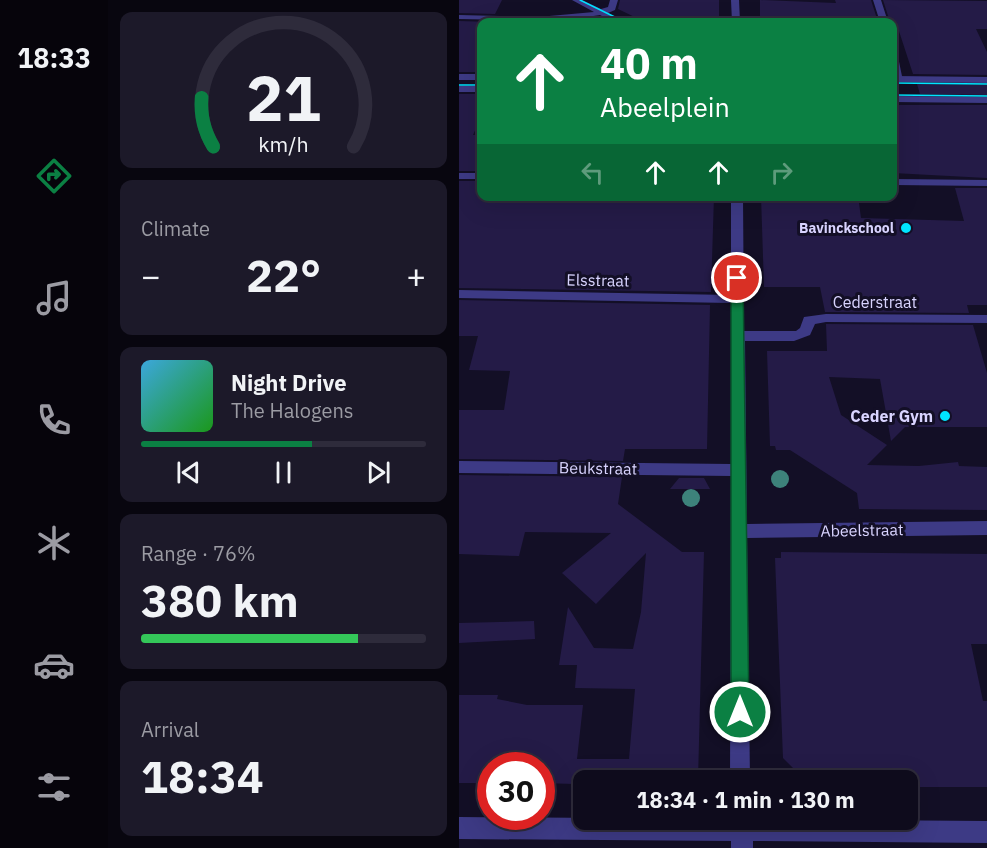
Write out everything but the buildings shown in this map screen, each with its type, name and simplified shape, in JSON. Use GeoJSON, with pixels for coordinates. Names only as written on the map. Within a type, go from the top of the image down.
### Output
{"type":"FeatureCollection","features":[{"type":"Feature","properties":{"kind":"street"},"geometry":{"type":"LineString","coordinates":[[576,0],[611,18]]}},
{"type":"Feature","properties":{"kind":"street"},"geometry":{"type":"LineString","coordinates":[[585,18],[602,14],[612,8],[614,0]]}},
{"type":"Feature","properties":{"kind":"street"},"geometry":{"type":"LineString","coordinates":[[735,0],[736,18]]}},
{"type":"Feature","properties":{"kind":"street"},"geometry":{"type":"LineString","coordinates":[[877,0],[883,18]]}},
{"type":"Feature","properties":{"kind":"street"},"geometry":{"type":"LineString","coordinates":[[459,17],[520,18]]}},
{"type":"Feature","properties":{"kind":"street"},"geometry":{"type":"LineString","coordinates":[[459,77],[477,77]]}},
{"type":"Feature","properties":{"kind":"street"},"geometry":{"type":"LineString","coordinates":[[897,79],[987,80]]}},
{"type":"Feature","properties":{"kind":"street"},"geometry":{"type":"LineString","coordinates":[[459,89],[477,89]]}},
{"type":"Feature","properties":{"kind":"street"},"geometry":{"type":"LineString","coordinates":[[897,99],[987,100]]}},
{"type":"Feature","properties":{"kind":"street"},"geometry":{"type":"LineString","coordinates":[[459,176],[477,177]]}},
{"type":"Feature","properties":{"kind":"street"},"geometry":{"type":"LineString","coordinates":[[897,182],[987,183]]}},
{"type":"Feature","properties":{"kind":"street"},"geometry":{"type":"LineString","coordinates":[[737,201],[740,770]]}},
{"type":"Feature","properties":{"kind":"street","name":"Elsstraat"},"geometry":{"type":"LineString","coordinates":[[459,294],[737,299]]}},
{"type":"Feature","properties":{"kind":"street","name":"Cederstraat"},"geometry":{"type":"LineString","coordinates":[[738,336],[794,336],[808,330],[810,320],[826,318],[987,319]]}},
{"type":"Feature","properties":{"kind":"street","name":"Beukstraat"},"geometry":{"type":"LineString","coordinates":[[459,466],[737,470]]}},
{"type":"Feature","properties":{"kind":"street","name":"Abeelstraat"},"geometry":{"type":"LineString","coordinates":[[738,531],[987,528]]}},
{"type":"Feature","properties":{"kind":"street"},"geometry":{"type":"LineString","coordinates":[[459,828],[741,833],[987,832]]}},
{"type":"Feature","properties":{"kind":"tram line"},"geometry":{"type":"LineString","coordinates":[[580,0],[617,18]]}},
{"type":"Feature","properties":{"kind":"tram line"},"geometry":{"type":"LineString","coordinates":[[897,83],[987,84]]}},
{"type":"Feature","properties":{"kind":"tram line"},"geometry":{"type":"LineString","coordinates":[[459,85],[477,85]]}},
{"type":"Feature","properties":{"kind":"tram line"},"geometry":{"type":"LineString","coordinates":[[897,95],[987,96]]}},
{"type":"Feature","properties":{"kind":"place","name":"Bavinckschool"},"geometry":{"type":"Point","coordinates":[906,228]}},
{"type":"Feature","properties":{"kind":"place","name":"Ceder Gym"},"geometry":{"type":"Point","coordinates":[945,416]}},
{"type":"Feature","properties":{"kind":"route"},"geometry":{"type":"LineString","coordinates":[[737,278],[740,712]]}}]}
